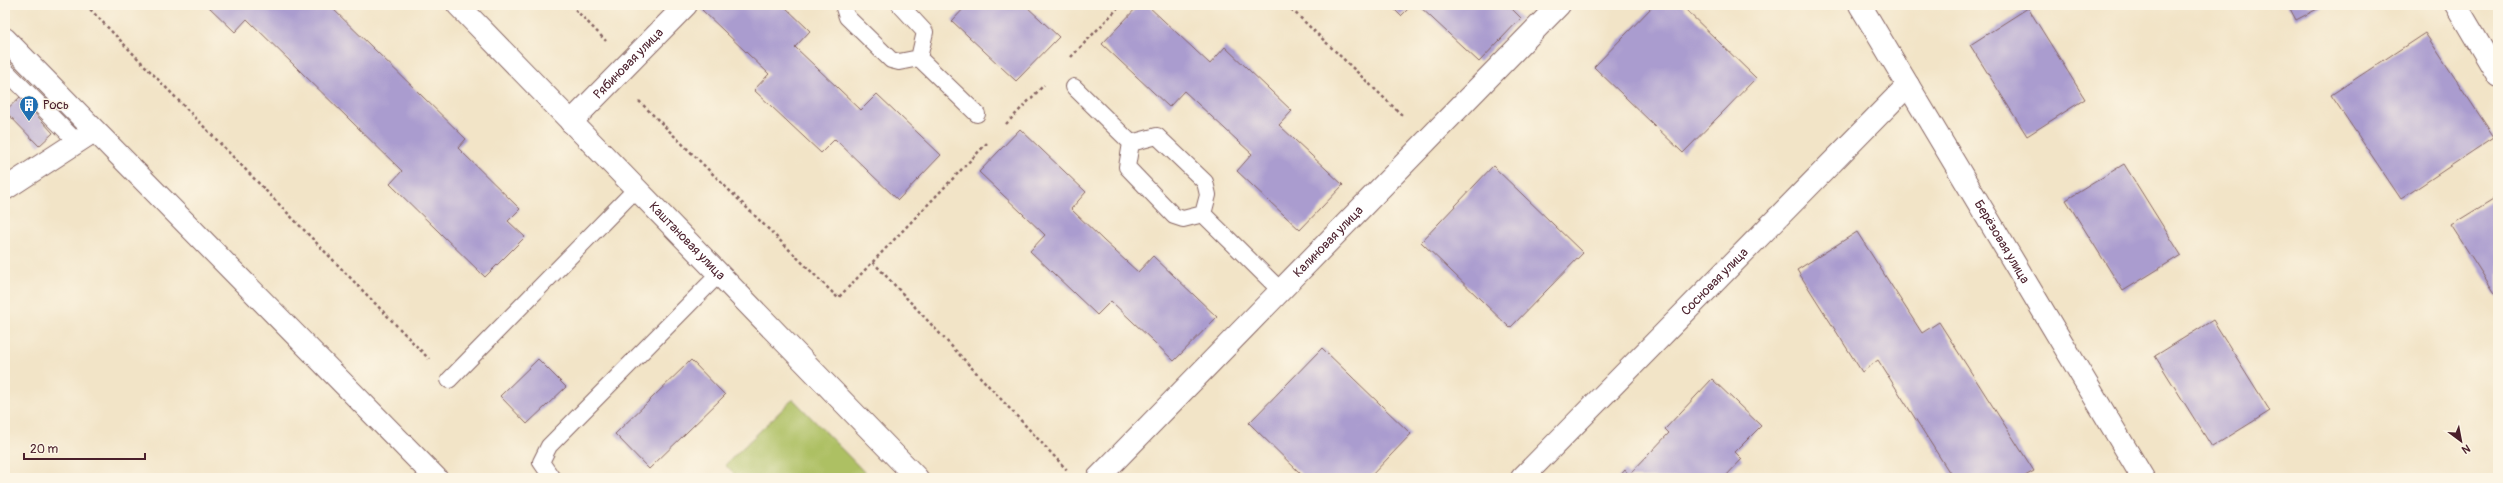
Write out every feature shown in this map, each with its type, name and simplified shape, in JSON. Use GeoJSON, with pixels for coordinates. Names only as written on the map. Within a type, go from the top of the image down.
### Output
{"type":"FeatureCollection","features":[{"type":"Feature","properties":{"kind":"street","name":"Каштановая улица"},"geometry":{"type":"LineString","coordinates":[[458,5],[917,478]]}},
{"type":"Feature","properties":{"kind":"street","name":"Рябиновая улица"},"geometry":{"type":"LineString","coordinates":[[571,122],[686,5]]}},
{"type":"Feature","properties":{"kind":"street","name":"Калиновая улица"},"geometry":{"type":"LineString","coordinates":[[1098,478],[1559,5]]}},
{"type":"Feature","properties":{"kind":"street","name":"Берёзовая улица"},"geometry":{"type":"LineString","coordinates":[[1860,5],[2143,478]]}},
{"type":"Feature","properties":{"kind":"street"},"geometry":{"type":"LineString","coordinates":[[2456,5],[2491,46],[2498,76]]}},
{"type":"Feature","properties":{"kind":"street"},"geometry":{"type":"LineString","coordinates":[[5,39],[86,136],[436,478]]}},
{"type":"Feature","properties":{"kind":"street","name":"Сосновая улица"},"geometry":{"type":"LineString","coordinates":[[1522,478],[1908,85]]}},
{"type":"Feature","properties":{"kind":"street"},"geometry":{"type":"LineString","coordinates":[[5,189],[86,136]]}},
{"type":"Feature","properties":{"kind":"lane"},"geometry":{"type":"LineString","coordinates":[[843,5],[847,17],[891,60],[899,62],[919,58]]}},
{"type":"Feature","properties":{"kind":"lane"},"geometry":{"type":"LineString","coordinates":[[900,5],[925,32],[919,58]]}},
{"type":"Feature","properties":{"kind":"lane"},"geometry":{"type":"LineString","coordinates":[[919,58],[977,114]]}},
{"type":"Feature","properties":{"kind":"lane"},"geometry":{"type":"LineString","coordinates":[[5,70],[86,136]]}},
{"type":"Feature","properties":{"kind":"lane"},"geometry":{"type":"LineString","coordinates":[[1074,87],[1131,143]]}},
{"type":"Feature","properties":{"kind":"lane"},"geometry":{"type":"LineString","coordinates":[[1131,143],[1157,136],[1205,182],[1208,195],[1203,214]]}},
{"type":"Feature","properties":{"kind":"lane"},"geometry":{"type":"LineString","coordinates":[[1131,143],[1127,167],[1164,205],[1178,218],[1203,214]]}},
{"type":"Feature","properties":{"kind":"lane"},"geometry":{"type":"LineString","coordinates":[[449,380],[636,189]]}},
{"type":"Feature","properties":{"kind":"lane"},"geometry":{"type":"LineString","coordinates":[[1203,214],[1280,290]]}},
{"type":"Feature","properties":{"kind":"lane"},"geometry":{"type":"LineString","coordinates":[[552,478],[541,462],[549,446],[719,274]]}},
{"type":"Feature","properties":{"kind":"path"},"geometry":{"type":"LineString","coordinates":[[86,5],[449,380]]}},
{"type":"Feature","properties":{"kind":"path"},"geometry":{"type":"LineString","coordinates":[[571,5],[622,71],[838,298],[991,139]]}},
{"type":"Feature","properties":{"kind":"path"},"geometry":{"type":"LineString","coordinates":[[1068,60],[1121,5]]}},
{"type":"Feature","properties":{"kind":"path"},"geometry":{"type":"LineString","coordinates":[[1287,5],[1427,140]]}},
{"type":"Feature","properties":{"kind":"path"},"geometry":{"type":"LineString","coordinates":[[1002,128],[1046,82]]}},
{"type":"Feature","properties":{"kind":"path"},"geometry":{"type":"LineString","coordinates":[[873,262],[1068,472]]}},
{"type":"Feature","properties":{"kind":"green space"},"geometry":{"type":"Polygon","coordinates":[[[793,399],[870,478],[738,478],[725,465],[793,399]]]}},
{"type":"Feature","properties":{"kind":"building"},"geometry":{"type":"Polygon","coordinates":[[[207,5],[329,5],[466,139],[458,148],[520,209],[508,221],[525,237],[485,277],[390,184],[402,171],[247,19],[235,32],[207,5]]]}},
{"type":"Feature","properties":{"kind":"building"},"geometry":{"type":"Polygon","coordinates":[[[707,5],[783,5],[810,31],[795,47],[861,110],[877,94],[941,155],[898,200],[835,139],[821,153],[754,90],[769,74],[702,10],[707,5]]]}},
{"type":"Feature","properties":{"kind":"building"},"geometry":{"type":"Polygon","coordinates":[[[967,5],[1025,5],[1059,37],[1016,81],[952,21],[967,5]]]}},
{"type":"Feature","properties":{"kind":"building"},"geometry":{"type":"Polygon","coordinates":[[[1139,5],[1147,5],[1210,64],[1225,47],[1292,111],[1279,125],[1343,185],[1300,230],[1237,171],[1252,154],[1184,91],[1169,107],[1102,44],[1139,5]]]}},
{"type":"Feature","properties":{"kind":"building"},"geometry":{"type":"Polygon","coordinates":[[[1390,5],[1412,5],[1401,16],[1390,5]]]}},
{"type":"Feature","properties":{"kind":"building"},"geometry":{"type":"Polygon","coordinates":[[[1418,5],[1508,5],[1521,18],[1479,62],[1418,5]]]}},
{"type":"Feature","properties":{"kind":"building"},"geometry":{"type":"Polygon","coordinates":[[[1654,5],[1681,5],[1756,78],[1683,153],[1594,67],[1654,5]]]}},
{"type":"Feature","properties":{"kind":"building"},"geometry":{"type":"Polygon","coordinates":[[[2288,5],[2325,5],[2296,20],[2288,5]]]}},
{"type":"Feature","properties":{"kind":"building"},"geometry":{"type":"Polygon","coordinates":[[[2028,8],[2085,99],[2027,136],[1970,45],[2028,8]]]}},
{"type":"Feature","properties":{"kind":"building"},"geometry":{"type":"Polygon","coordinates":[[[2425,33],[2494,137],[2401,199],[2331,95],[2425,33]]]}},
{"type":"Feature","properties":{"kind":"building","name":"Рось"},"geometry":{"type":"Polygon","coordinates":[[[20,97],[53,133],[39,146],[5,111],[20,97]]]}},
{"type":"Feature","properties":{"kind":"building"},"geometry":{"type":"Polygon","coordinates":[[[1020,129],[1086,192],[1071,209],[1104,241],[1138,272],[1153,256],[1217,317],[1174,361],[1111,301],[1097,315],[1030,251],[1045,235],[979,172],[1020,129]]]}},
{"type":"Feature","properties":{"kind":"building"},"geometry":{"type":"Polygon","coordinates":[[[2124,164],[2181,255],[2123,291],[2066,200],[2124,164]]]}},
{"type":"Feature","properties":{"kind":"building"},"geometry":{"type":"Polygon","coordinates":[[[1493,166],[1583,253],[1510,328],[1421,242],[1493,166]]]}},
{"type":"Feature","properties":{"kind":"building"},"geometry":{"type":"Polygon","coordinates":[[[2498,196],[2498,298],[2451,225],[2498,196]]]}},
{"type":"Feature","properties":{"kind":"building"},"geometry":{"type":"Polygon","coordinates":[[[1857,232],[1922,333],[1939,322],[2034,471],[2025,476],[2026,478],[1953,478],[1878,360],[1862,372],[1797,270],[1857,232]]]}},
{"type":"Feature","properties":{"kind":"building"},"geometry":{"type":"Polygon","coordinates":[[[2213,320],[2270,411],[2212,447],[2155,356],[2213,320]]]}},
{"type":"Feature","properties":{"kind":"building"},"geometry":{"type":"Polygon","coordinates":[[[1322,348],[1411,434],[1369,478],[1305,478],[1249,423],[1322,348]]]}},
{"type":"Feature","properties":{"kind":"building"},"geometry":{"type":"Polygon","coordinates":[[[538,359],[566,387],[527,424],[500,396],[538,359]]]}},
{"type":"Feature","properties":{"kind":"building"},"geometry":{"type":"Polygon","coordinates":[[[691,360],[725,395],[649,469],[615,434],[691,360]]]}},
{"type":"Feature","properties":{"kind":"building"},"geometry":{"type":"Polygon","coordinates":[[[1712,379],[1761,426],[1735,452],[1742,459],[1724,478],[1618,478],[1625,470],[1629,475],[1669,433],[1665,429],[1712,379]]]}},
{"type":"Feature","properties":{"kind":"place","name":"Рось"},"geometry":{"type":"Point","coordinates":[29,122]}}]}
